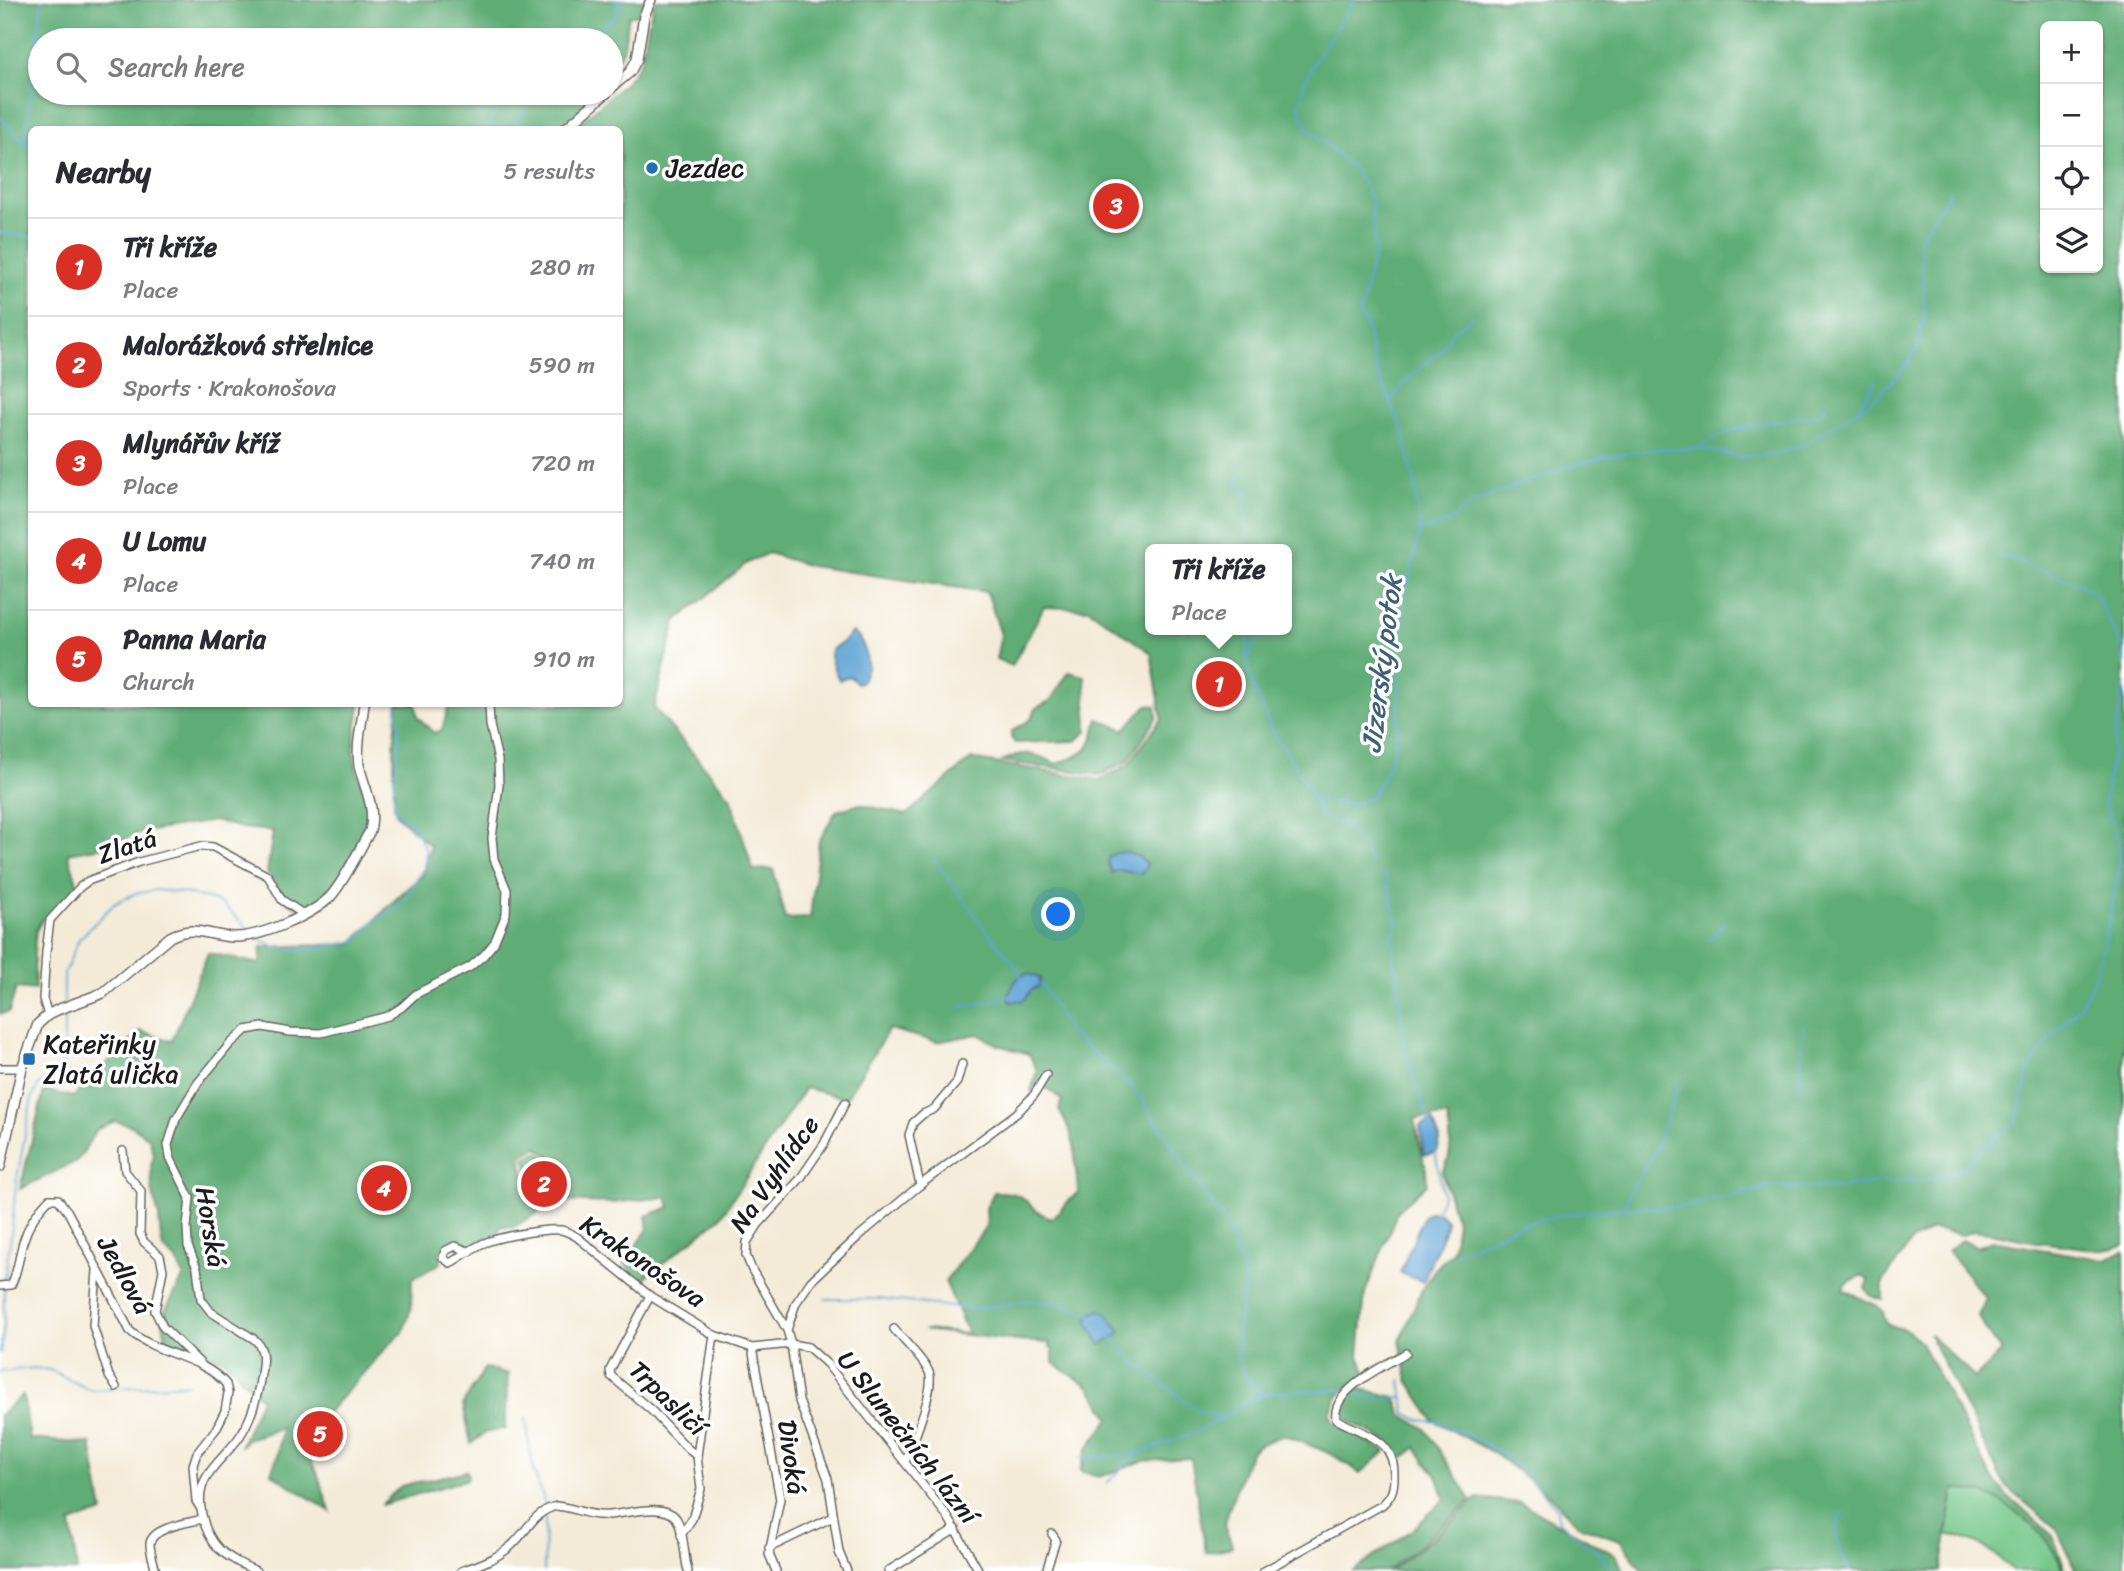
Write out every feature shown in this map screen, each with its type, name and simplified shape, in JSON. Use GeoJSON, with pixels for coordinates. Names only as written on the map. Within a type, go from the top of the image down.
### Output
{"type":"FeatureCollection","features":[{"type":"Feature","properties":{"kind":"street"},"geometry":{"type":"LineString","coordinates":[[623,77],[636,59],[644,16],[651,0]]}},
{"type":"Feature","properties":{"kind":"street"},"geometry":{"type":"LineString","coordinates":[[569,126],[592,105]]}},
{"type":"Feature","properties":{"kind":"street"},"geometry":{"type":"LineString","coordinates":[[0,1167],[22,1068],[37,1024],[52,1013],[103,993],[178,932],[186,930],[231,937],[249,936],[267,931],[321,905],[333,894],[370,831],[372,820],[372,805],[358,753],[364,707]]}},
{"type":"Feature","properties":{"kind":"street","name":"Horská"},"geometry":{"type":"LineString","coordinates":[[255,1571],[220,1550],[211,1537],[203,1520],[201,1492],[204,1481],[241,1434],[247,1422],[257,1395],[263,1358],[258,1342],[211,1312],[201,1299],[197,1268],[188,1246],[190,1198],[170,1157],[168,1145],[176,1119],[197,1084],[230,1044],[246,1030],[262,1027],[290,1032],[321,1033],[388,1016],[430,986],[470,967],[494,943],[506,914],[507,890],[494,859],[492,838],[498,760],[490,725],[489,707]]}},
{"type":"Feature","properties":{"kind":"street","name":"Zlatá"},"geometry":{"type":"LineString","coordinates":[[52,1013],[43,999],[51,920],[88,881],[139,862],[201,846],[213,847],[268,876],[282,900],[303,914]]}},
{"type":"Feature","properties":{"kind":"street"},"geometry":{"type":"LineString","coordinates":[[919,1185],[909,1135],[913,1123],[934,1109],[957,1082],[962,1064]]}},
{"type":"Feature","properties":{"kind":"street"},"geometry":{"type":"LineString","coordinates":[[0,1068],[22,1068]]}},
{"type":"Feature","properties":{"kind":"street"},"geometry":{"type":"LineString","coordinates":[[787,1330],[796,1303],[811,1281],[919,1185],[1017,1113],[1034,1095],[1046,1075]]}},
{"type":"Feature","properties":{"kind":"street","name":"Na Vyhlídce"},"geometry":{"type":"LineString","coordinates":[[845,1103],[824,1144],[800,1179],[758,1225],[747,1242],[746,1255],[787,1330],[799,1401],[828,1479],[839,1552],[847,1571]]}},
{"type":"Feature","properties":{"kind":"street"},"geometry":{"type":"LineString","coordinates":[[123,1151],[125,1171],[141,1191],[140,1234],[144,1242],[160,1256],[163,1270],[155,1311],[163,1326],[206,1369]]}},
{"type":"Feature","properties":{"kind":"street","name":"Jedlová"},"geometry":{"type":"LineString","coordinates":[[0,1286],[11,1285],[15,1278],[28,1228],[36,1214],[49,1199],[58,1199],[68,1212],[125,1324],[134,1335],[206,1369],[226,1384],[228,1393],[225,1412],[194,1461],[194,1490],[201,1510]]}},
{"type":"Feature","properties":{"kind":"street","name":"Krakonošova"},"geometry":{"type":"LineString","coordinates":[[470,1252],[483,1243],[526,1233],[565,1231],[577,1237],[650,1296],[714,1335],[752,1348],[791,1344]]}},
{"type":"Feature","properties":{"kind":"street"},"geometry":{"type":"LineString","coordinates":[[97,1269],[93,1326],[109,1376],[116,1387]]}},
{"type":"Feature","properties":{"kind":"street","name":"Trpasličí"},"geometry":{"type":"LineString","coordinates":[[650,1296],[610,1370],[611,1376],[652,1411],[697,1456]]}},
{"type":"Feature","properties":{"kind":"street"},"geometry":{"type":"LineString","coordinates":[[894,1329],[929,1372],[930,1382],[927,1399],[905,1462]]}},
{"type":"Feature","properties":{"kind":"street"},"geometry":{"type":"LineString","coordinates":[[681,1535],[692,1519],[701,1489],[697,1456],[714,1335]]}},
{"type":"Feature","properties":{"kind":"street","name":"U Slunečních lázní"},"geometry":{"type":"LineString","coordinates":[[791,1344],[808,1347],[818,1354],[948,1517],[979,1571]]}},
{"type":"Feature","properties":{"kind":"street","name":"Divoká"},"geometry":{"type":"LineString","coordinates":[[752,1348],[780,1499],[769,1548],[776,1571]]}},
{"type":"Feature","properties":{"kind":"street"},"geometry":{"type":"LineString","coordinates":[[1265,1571],[1389,1499],[1393,1491],[1392,1455],[1381,1442],[1336,1419],[1335,1411],[1347,1391],[1404,1353]]}},
{"type":"Feature","properties":{"kind":"street"},"geometry":{"type":"LineString","coordinates":[[461,1571],[485,1563],[503,1552],[520,1538],[533,1519],[556,1506],[600,1515],[662,1510],[675,1517],[688,1571]]}},
{"type":"Feature","properties":{"kind":"street"},"geometry":{"type":"LineString","coordinates":[[769,1548],[833,1517]]}},
{"type":"Feature","properties":{"kind":"street"},"geometry":{"type":"LineString","coordinates":[[156,1571],[150,1544],[152,1538],[177,1525],[203,1520]]}},
{"type":"Feature","properties":{"kind":"street"},"geometry":{"type":"LineString","coordinates":[[888,1571],[956,1529]]}},
{"type":"Feature","properties":{"kind":"street"},"geometry":{"type":"LineString","coordinates":[[1046,1571],[1056,1540],[1052,1534]]}},
{"type":"Feature","properties":{"kind":"street"},"geometry":{"type":"LineString","coordinates":[[680,1571],[684,1558]]}},
{"type":"Feature","properties":{"kind":"green space"},"geometry":{"type":"Polygon","coordinates":[[[0,0],[647,0],[641,15],[629,15],[623,51],[623,28],[28,28],[28,105],[587,105],[559,126],[28,126],[28,707],[360,707],[354,753],[368,819],[367,829],[341,874],[326,894],[306,910],[283,898],[267,872],[273,831],[242,828],[215,821],[143,832],[103,847],[68,853],[78,886],[51,915],[42,920],[36,931],[35,990],[16,988],[9,1012],[0,1014],[0,0]]]}},
{"type":"Feature","properties":{"kind":"green space"},"geometry":{"type":"Polygon","coordinates":[[[656,0],[2124,0],[2124,1245],[2100,1250],[1991,1233],[1973,1231],[1963,1235],[1932,1229],[1911,1242],[1883,1282],[1883,1300],[1871,1296],[1865,1288],[1868,1280],[1862,1275],[1845,1284],[1843,1290],[1876,1305],[1883,1311],[1888,1324],[1908,1331],[1921,1343],[1990,1474],[2008,1497],[2053,1536],[2066,1571],[2044,1537],[2005,1504],[1982,1492],[1954,1489],[1941,1571],[1642,1571],[1620,1540],[1578,1525],[1545,1492],[1494,1453],[1433,1420],[1408,1380],[1400,1341],[1423,1287],[1436,1268],[1452,1252],[1457,1223],[1442,1172],[1450,1152],[1447,1116],[1414,1119],[1427,1184],[1398,1210],[1365,1293],[1359,1356],[1367,1375],[1344,1390],[1330,1415],[1335,1424],[1386,1451],[1360,1474],[1334,1456],[1284,1435],[1260,1444],[1250,1454],[1228,1512],[1225,1527],[1232,1547],[1206,1553],[1191,1458],[1143,1461],[1099,1477],[1080,1471],[1087,1449],[1110,1418],[1090,1387],[1053,1363],[1050,1343],[924,1330],[968,1334],[945,1281],[987,1226],[986,1208],[994,1192],[1014,1194],[1051,1219],[1078,1192],[1074,1146],[1059,1110],[1062,1099],[1043,1086],[1037,1092],[1031,1091],[1037,1070],[1029,1054],[998,1045],[978,1034],[937,1042],[889,1029],[846,1098],[805,1088],[720,1218],[639,1282],[624,1263],[648,1229],[646,1216],[670,1207],[667,1197],[612,1203],[560,1201],[552,1159],[538,1147],[521,1156],[524,1173],[541,1211],[512,1228],[500,1226],[499,1233],[472,1246],[453,1244],[440,1252],[441,1263],[412,1279],[411,1309],[402,1334],[397,1336],[329,1411],[301,1424],[298,1438],[317,1472],[330,1511],[271,1473],[282,1428],[247,1439],[240,1447],[261,1399],[224,1359],[167,1344],[162,1317],[184,1276],[175,1259],[164,1249],[161,1240],[159,1217],[152,1190],[151,1165],[154,1155],[149,1138],[132,1126],[115,1121],[96,1130],[75,1162],[20,1189],[44,1090],[73,1097],[140,1031],[172,1041],[208,953],[260,964],[261,947],[351,944],[423,875],[430,846],[397,815],[394,807],[394,747],[398,707],[416,707],[418,717],[434,733],[442,730],[448,707],[623,707],[623,126],[576,126],[601,105],[623,105],[623,85],[641,59],[656,0]],[[768,553],[747,563],[676,621],[654,708],[731,798],[753,870],[773,869],[785,919],[810,918],[819,841],[836,811],[860,804],[906,815],[971,759],[1100,780],[1128,765],[1162,718],[1151,653],[1089,609],[1044,607],[1012,666],[996,659],[1001,635],[987,592],[810,566],[768,553]]]}},
{"type":"Feature","properties":{"kind":"green space"},"geometry":{"type":"Polygon","coordinates":[[[1069,672],[1085,676],[1087,731],[1076,741],[1015,743],[1011,738],[1012,731],[1031,719],[1036,708],[1050,701],[1069,672]]]}},
{"type":"Feature","properties":{"kind":"green space"},"geometry":{"type":"Polygon","coordinates":[[[1147,705],[1156,706],[1157,717],[1128,761],[1100,775],[1003,761],[1023,754],[1036,755],[1056,764],[1067,760],[1090,745],[1098,719],[1124,730],[1147,705]]]}},
{"type":"Feature","properties":{"kind":"green space"},"geometry":{"type":"Polygon","coordinates":[[[539,1152],[549,1162],[557,1206],[544,1209],[525,1158],[539,1152]]]}},
{"type":"Feature","properties":{"kind":"green space"},"geometry":{"type":"Polygon","coordinates":[[[1961,1240],[1977,1247],[1992,1241],[2106,1260],[2124,1251],[2124,1571],[2076,1571],[2057,1529],[2007,1487],[2000,1476],[1929,1334],[1975,1378],[2002,1351],[1978,1316],[1986,1299],[1948,1251],[1961,1240]]]}},
{"type":"Feature","properties":{"kind":"green space"},"geometry":{"type":"Polygon","coordinates":[[[485,1368],[508,1374],[505,1429],[486,1432],[471,1444],[463,1404],[485,1368]]]}},
{"type":"Feature","properties":{"kind":"green space"},"geometry":{"type":"Polygon","coordinates":[[[1357,1388],[1395,1397],[1402,1415],[1426,1429],[1471,1500],[1387,1571],[1353,1571],[1412,1530],[1445,1499],[1437,1476],[1416,1447],[1398,1463],[1394,1453],[1381,1439],[1341,1416],[1345,1400],[1357,1388]]]}},
{"type":"Feature","properties":{"kind":"green space"},"geometry":{"type":"Polygon","coordinates":[[[23,1395],[30,1439],[91,1444],[103,1512],[71,1523],[77,1571],[0,1571],[0,1415],[23,1395]]]}},
{"type":"Feature","properties":{"kind":"green space"},"geometry":{"type":"Polygon","coordinates":[[[467,1471],[468,1479],[381,1505],[401,1486],[467,1471]]]}},
{"type":"Feature","properties":{"kind":"green space"},"geometry":{"type":"Polygon","coordinates":[[[1953,1489],[1981,1492],[2016,1511],[2045,1537],[2064,1571],[2013,1571],[1983,1546],[1946,1534],[1953,1489]]]}},
{"type":"Feature","properties":{"kind":"green space"},"geometry":{"type":"Polygon","coordinates":[[[1477,1498],[1521,1503],[1617,1556],[1623,1571],[1390,1571],[1432,1539],[1477,1498]]]}},
{"type":"Feature","properties":{"kind":"water"},"geometry":{"type":"Polygon","coordinates":[[[853,632],[862,643],[868,667],[861,682],[857,683],[849,676],[839,680],[830,656],[832,650],[853,632]]]}},
{"type":"Feature","properties":{"kind":"water"},"geometry":{"type":"Polygon","coordinates":[[[1124,852],[1140,857],[1147,865],[1142,874],[1118,870],[1112,873],[1108,864],[1109,857],[1124,852]]]}},
{"type":"Feature","properties":{"kind":"water"},"geometry":{"type":"Polygon","coordinates":[[[1027,973],[1040,978],[1039,986],[1024,1000],[1010,1002],[1008,996],[1013,986],[1027,973]]]}},
{"type":"Feature","properties":{"kind":"water"},"geometry":{"type":"Polygon","coordinates":[[[1433,1120],[1440,1140],[1437,1152],[1424,1155],[1420,1126],[1433,1120]]]}},
{"type":"Feature","properties":{"kind":"water"},"geometry":{"type":"Polygon","coordinates":[[[1429,1212],[1439,1213],[1446,1220],[1446,1226],[1423,1282],[1400,1273],[1423,1217],[1429,1212]]]}},
{"type":"Feature","properties":{"kind":"water"},"geometry":{"type":"Polygon","coordinates":[[[1100,1310],[1105,1312],[1121,1332],[1101,1345],[1087,1321],[1090,1314],[1100,1310]]]}},
{"type":"Feature","properties":{"kind":"waterway"},"geometry":{"type":"LineString","coordinates":[[39,28],[42,0]]}},
{"type":"Feature","properties":{"kind":"waterway"},"geometry":{"type":"LineString","coordinates":[[617,9],[618,0]]}},
{"type":"Feature","properties":{"kind":"waterway"},"geometry":{"type":"LineString","coordinates":[[601,28],[617,14],[622,0]]}},
{"type":"Feature","properties":{"kind":"waterway","name":"Jizerský potok"},"geometry":{"type":"LineString","coordinates":[[1355,0],[1318,55],[1305,81],[1300,106],[1309,130],[1353,168],[1371,200],[1375,250],[1359,316],[1365,321],[1378,375],[1402,428],[1415,484],[1420,532],[1403,603],[1397,736],[1388,767],[1371,797],[1357,803],[1313,798],[1321,816],[1345,825],[1358,837],[1371,862]]}},
{"type":"Feature","properties":{"kind":"waterway"},"geometry":{"type":"LineString","coordinates":[[25,141],[29,105]]}},
{"type":"Feature","properties":{"kind":"waterway"},"geometry":{"type":"LineString","coordinates":[[489,126],[500,105]]}},
{"type":"Feature","properties":{"kind":"waterway"},"geometry":{"type":"LineString","coordinates":[[514,126],[528,105]]}},
{"type":"Feature","properties":{"kind":"waterway"},"geometry":{"type":"LineString","coordinates":[[0,117],[28,145]]}},
{"type":"Feature","properties":{"kind":"waterway"},"geometry":{"type":"LineString","coordinates":[[1702,449],[1741,457],[1778,454],[1803,444],[1872,401],[1908,364],[1918,346],[1925,313],[1920,237],[1950,192]]}},
{"type":"Feature","properties":{"kind":"waterway"},"geometry":{"type":"LineString","coordinates":[[0,233],[28,236]]}},
{"type":"Feature","properties":{"kind":"waterway"},"geometry":{"type":"LineString","coordinates":[[1391,399],[1410,377],[1444,347],[1452,332],[1473,316]]}},
{"type":"Feature","properties":{"kind":"waterway"},"geometry":{"type":"LineString","coordinates":[[1857,409],[1876,381]]}},
{"type":"Feature","properties":{"kind":"waterway"},"geometry":{"type":"LineString","coordinates":[[1697,449],[1739,429],[1818,414],[1824,410],[1828,399]]}},
{"type":"Feature","properties":{"kind":"waterway"},"geometry":{"type":"LineString","coordinates":[[1421,531],[1449,522],[1472,503],[1550,473],[1604,457],[1656,449],[1697,449]]}},
{"type":"Feature","properties":{"kind":"waterway"},"geometry":{"type":"LineString","coordinates":[[1239,476],[1237,483],[1245,490],[1247,544]]}},
{"type":"Feature","properties":{"kind":"waterway"},"geometry":{"type":"LineString","coordinates":[[1998,554],[2082,585],[2096,595],[2122,647],[2124,664]]}},
{"type":"Feature","properties":{"kind":"waterway"},"geometry":{"type":"LineString","coordinates":[[1249,635],[1247,657],[1251,681],[1272,730],[1313,798]]}},
{"type":"Feature","properties":{"kind":"waterway"},"geometry":{"type":"LineString","coordinates":[[1248,656],[1262,635]]}},
{"type":"Feature","properties":{"kind":"waterway"},"geometry":{"type":"LineString","coordinates":[[1456,1253],[1522,1224],[1565,1214],[1679,1207],[1769,1187],[1840,1188],[1880,1182],[1934,1179],[1962,1168],[1999,1134],[2016,1124],[2029,1068],[2051,1037],[2081,1005],[2093,982],[2104,947],[2119,869],[2118,838],[2104,803],[2124,685]]}},
{"type":"Feature","properties":{"kind":"waterway"},"geometry":{"type":"LineString","coordinates":[[256,937],[276,947],[303,949],[355,941],[375,921],[404,901],[424,867],[426,851],[416,831],[395,809],[393,792],[399,738],[397,707]]}},
{"type":"Feature","properties":{"kind":"waterway"},"geometry":{"type":"LineString","coordinates":[[935,861],[989,934],[1019,969],[1021,978]]}},
{"type":"Feature","properties":{"kind":"waterway","name":"Jizerský potok"},"geometry":{"type":"LineString","coordinates":[[1382,873],[1386,878],[1397,922],[1392,939],[1405,1050],[1429,1122]]}},
{"type":"Feature","properties":{"kind":"waterway"},"geometry":{"type":"LineString","coordinates":[[64,1003],[64,974],[79,939],[114,904],[134,894],[156,890],[209,899],[222,904],[250,930]]}},
{"type":"Feature","properties":{"kind":"waterway"},"geometry":{"type":"LineString","coordinates":[[1709,941],[1725,922]]}},
{"type":"Feature","properties":{"kind":"waterway"},"geometry":{"type":"LineString","coordinates":[[1040,985],[1070,1033],[1134,1088],[1226,1225],[1245,1279],[1237,1334],[1238,1360],[1244,1374],[1262,1395]]}},
{"type":"Feature","properties":{"kind":"waterway"},"geometry":{"type":"LineString","coordinates":[[960,1007],[1010,996]]}},
{"type":"Feature","properties":{"kind":"waterway"},"geometry":{"type":"LineString","coordinates":[[4,1283],[16,1184],[32,1097],[39,1085],[64,1062],[64,1012]]}},
{"type":"Feature","properties":{"kind":"waterway"},"geometry":{"type":"LineString","coordinates":[[1799,1089],[1803,1026]]}},
{"type":"Feature","properties":{"kind":"waterway"},"geometry":{"type":"LineString","coordinates":[[1624,1208],[1630,1192],[1655,1152],[1679,1085]]}},
{"type":"Feature","properties":{"kind":"waterway","name":"Jizerský potok"},"geometry":{"type":"LineString","coordinates":[[1435,1151],[1443,1194],[1435,1214]]}},
{"type":"Feature","properties":{"kind":"waterway"},"geometry":{"type":"LineString","coordinates":[[0,1353],[4,1327],[4,1288]]}},
{"type":"Feature","properties":{"kind":"waterway"},"geometry":{"type":"LineString","coordinates":[[825,1299],[878,1299],[963,1308],[990,1307],[1031,1300],[1068,1305],[1091,1314]]}},
{"type":"Feature","properties":{"kind":"waterway"},"geometry":{"type":"LineString","coordinates":[[1111,1336],[1118,1344]]}},
{"type":"Feature","properties":{"kind":"waterway"},"geometry":{"type":"LineString","coordinates":[[1122,1349],[1195,1409],[1223,1418],[1245,1403],[1271,1392],[1347,1390]]}},
{"type":"Feature","properties":{"kind":"waterway"},"geometry":{"type":"LineString","coordinates":[[0,1372],[33,1368],[50,1370],[86,1388],[113,1389]]}},
{"type":"Feature","properties":{"kind":"waterway","name":"Jizerský potok"},"geometry":{"type":"LineString","coordinates":[[1401,1379],[1405,1413],[1419,1420],[1439,1422],[1501,1452],[1545,1495],[1557,1510],[1559,1521],[1597,1552],[1613,1571]]}},
{"type":"Feature","properties":{"kind":"waterway"},"geometry":{"type":"LineString","coordinates":[[119,1388],[188,1384]]}},
{"type":"Feature","properties":{"kind":"waterway"},"geometry":{"type":"LineString","coordinates":[[1352,1389],[1365,1397],[1404,1398]]}},
{"type":"Feature","properties":{"kind":"waterway"},"geometry":{"type":"LineString","coordinates":[[526,1417],[532,1461],[545,1508]]}},
{"type":"Feature","properties":{"kind":"waterway"},"geometry":{"type":"LineString","coordinates":[[1079,1458],[1136,1454],[1191,1434],[1221,1419]]}},
{"type":"Feature","properties":{"kind":"waterway"},"geometry":{"type":"LineString","coordinates":[[1106,1484],[1135,1456]]}},
{"type":"Feature","properties":{"kind":"waterway"},"geometry":{"type":"LineString","coordinates":[[544,1571],[545,1513]]}},
{"type":"Feature","properties":{"kind":"waterway"},"geometry":{"type":"LineString","coordinates":[[1843,1513],[1835,1530],[1839,1549],[1850,1571]]}},
{"type":"Feature","properties":{"kind":"place","name":"Jezdec"},"geometry":{"type":"Point","coordinates":[652,168]}},
{"type":"Feature","properties":{"kind":"place","name":"Mlynářův kříž"},"geometry":{"type":"Point","coordinates":[1116,206]}},
{"type":"Feature","properties":{"kind":"place","name":"Tři kříže"},"geometry":{"type":"Point","coordinates":[1219,684]}},
{"type":"Feature","properties":{"kind":"place","name":"Kateřinky Zlatá ulička"},"geometry":{"type":"Point","coordinates":[29,1059]}},
{"type":"Feature","properties":{"kind":"place","name":"Malorážková střelnice"},"geometry":{"type":"Point","coordinates":[544,1184]}},
{"type":"Feature","properties":{"kind":"place","name":"U Lomu"},"geometry":{"type":"Point","coordinates":[384,1188]}},
{"type":"Feature","properties":{"kind":"place","name":"Panna Maria"},"geometry":{"type":"Point","coordinates":[320,1434]}}]}
